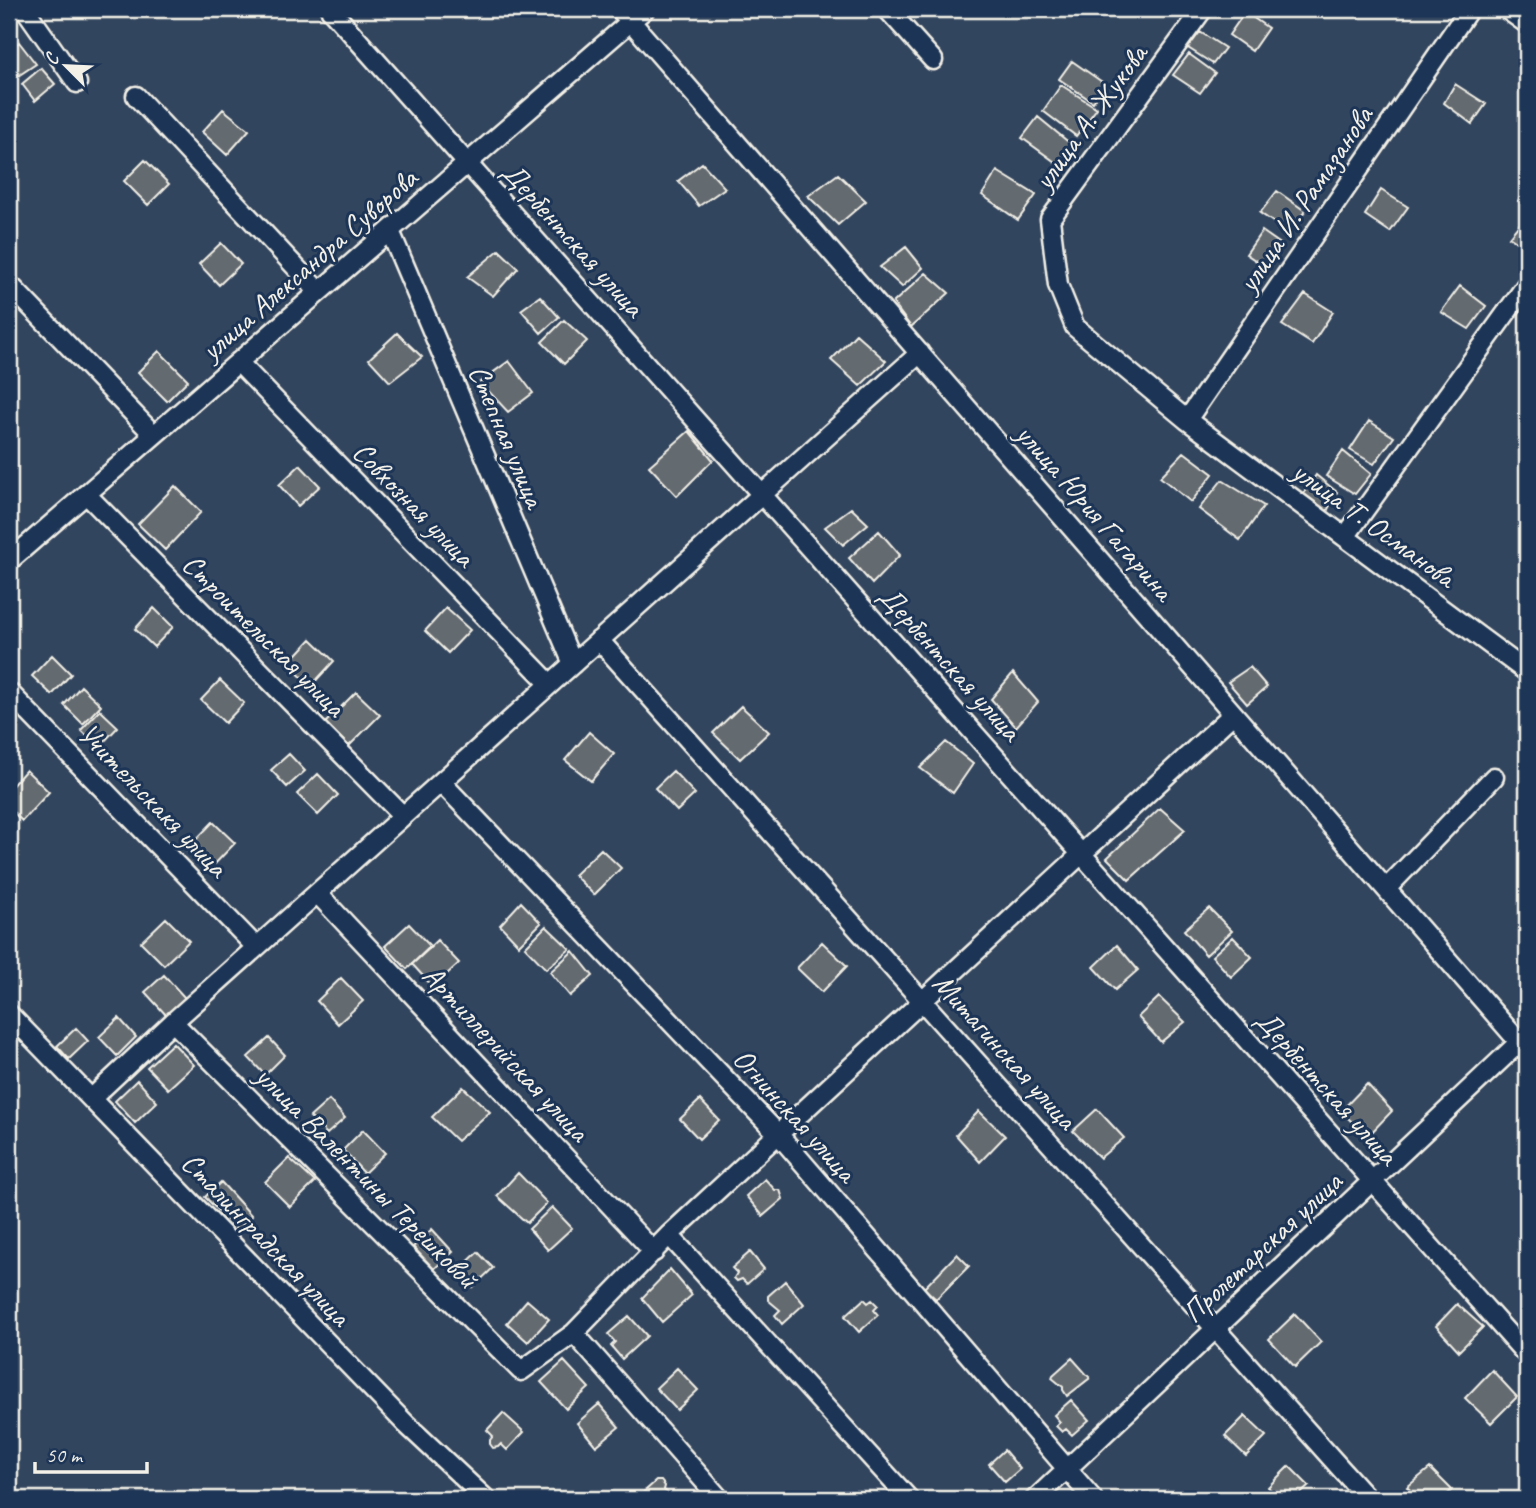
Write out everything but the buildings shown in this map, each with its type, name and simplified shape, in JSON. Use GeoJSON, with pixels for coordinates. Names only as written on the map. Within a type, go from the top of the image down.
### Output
{"type":"FeatureCollection","features":[{"type":"Feature","properties":{"kind":"street"},"geometry":{"type":"LineString","coordinates":[[25,9],[77,83]]}},
{"type":"Feature","properties":{"kind":"street","name":"Дербентская улица"},"geometry":{"type":"LineString","coordinates":[[330,9],[1527,1355]]}},
{"type":"Feature","properties":{"kind":"street","name":"улица Александра Суворова"},"geometry":{"type":"LineString","coordinates":[[9,561],[467,163],[625,15],[645,9]]}},
{"type":"Feature","properties":{"kind":"street"},"geometry":{"type":"LineString","coordinates":[[887,9],[933,60]]}},
{"type":"Feature","properties":{"kind":"street","name":"улица А. Жукова"},"geometry":{"type":"LineString","coordinates":[[1187,420],[1075,327],[1058,285],[1050,219],[1203,9]]}},
{"type":"Feature","properties":{"kind":"street","name":"улица И. Рамазанова"},"geometry":{"type":"LineString","coordinates":[[1187,420],[1469,9]]}},
{"type":"Feature","properties":{"kind":"street"},"geometry":{"type":"LineString","coordinates":[[1506,9],[1527,24]]}},
{"type":"Feature","properties":{"kind":"street","name":"улица Юрия Гагарина"},"geometry":{"type":"LineString","coordinates":[[625,15],[1386,890],[1525,1043]]}},
{"type":"Feature","properties":{"kind":"street"},"geometry":{"type":"LineString","coordinates":[[136,96],[318,292]]}},
{"type":"Feature","properties":{"kind":"street","name":"Степная улица"},"geometry":{"type":"LineString","coordinates":[[390,231],[573,664]]}},
{"type":"Feature","properties":{"kind":"street"},"geometry":{"type":"LineString","coordinates":[[9,284],[155,435]]}},
{"type":"Feature","properties":{"kind":"street"},"geometry":{"type":"LineString","coordinates":[[1345,537],[1527,284]]}},
{"type":"Feature","properties":{"kind":"street"},"geometry":{"type":"LineString","coordinates":[[92,1098],[256,947],[919,353]]}},
{"type":"Feature","properties":{"kind":"street","name":"Совхозная улица"},"geometry":{"type":"LineString","coordinates":[[238,362],[550,684]]}},
{"type":"Feature","properties":{"kind":"street","name":"улица Т. Османова"},"geometry":{"type":"LineString","coordinates":[[1187,420],[1525,665]]}},
{"type":"Feature","properties":{"kind":"street","name":"Строительская улица"},"geometry":{"type":"LineString","coordinates":[[86,494],[403,816]]}},
{"type":"Feature","properties":{"kind":"street","name":"Митагинская улица"},"geometry":{"type":"LineString","coordinates":[[599,640],[1368,1499]]}},
{"type":"Feature","properties":{"kind":"street","name":"Учительскакя улица"},"geometry":{"type":"LineString","coordinates":[[9,692],[256,947]]}},
{"type":"Feature","properties":{"kind":"street"},"geometry":{"type":"LineString","coordinates":[[720,1499],[574,1334],[669,1235],[1233,714]]}},
{"type":"Feature","properties":{"kind":"street"},"geometry":{"type":"LineString","coordinates":[[1386,890],[1494,777]]}},
{"type":"Feature","properties":{"kind":"street","name":"Огнинская улица"},"geometry":{"type":"LineString","coordinates":[[441,782],[779,1135],[1093,1499]]}},
{"type":"Feature","properties":{"kind":"street","name":"Артиллерийская улица"},"geometry":{"type":"LineString","coordinates":[[317,893],[654,1252]]}},
{"type":"Feature","properties":{"kind":"street","name":"Сталинградская улица"},"geometry":{"type":"LineString","coordinates":[[9,1014],[405,1424],[486,1499]]}},
{"type":"Feature","properties":{"kind":"street","name":"улица Валентины Терешковой"},"geometry":{"type":"LineString","coordinates":[[173,1022],[522,1371],[574,1334]]}},
{"type":"Feature","properties":{"kind":"street","name":"Пролетарская улица"},"geometry":{"type":"LineString","coordinates":[[1035,1499],[1068,1471],[1373,1181],[1525,1043]]}},
{"type":"Feature","properties":{"kind":"street"},"geometry":{"type":"LineString","coordinates":[[669,1235],[909,1499]]}}]}
